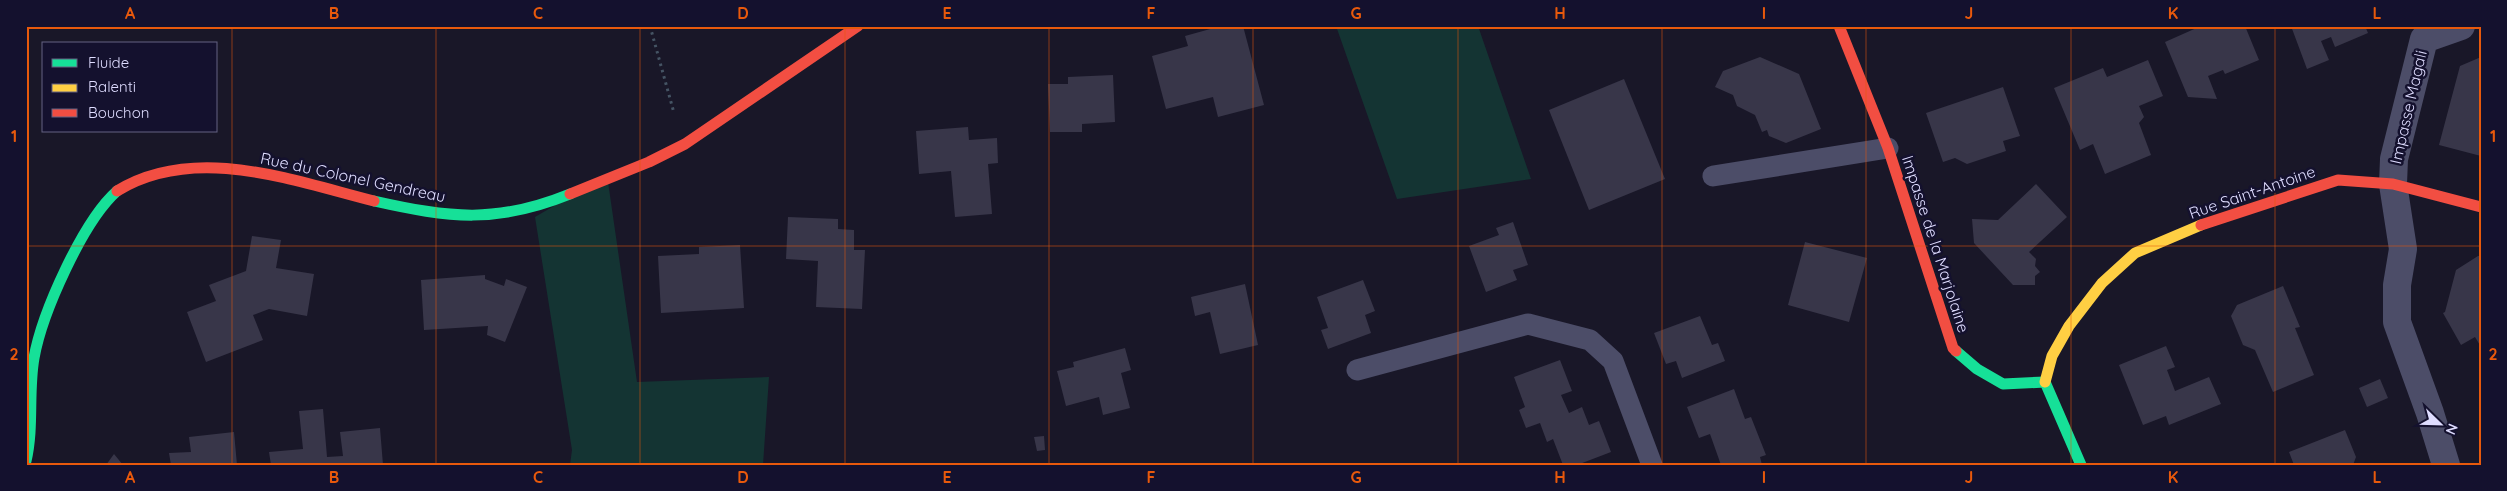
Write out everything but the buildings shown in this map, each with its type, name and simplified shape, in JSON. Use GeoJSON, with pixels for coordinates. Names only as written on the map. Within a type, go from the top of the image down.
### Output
{"type":"FeatureCollection","features":[{"type":"Feature","properties":{"kind":"street","name":"Rue du Colonel Gendreau"},"geometry":{"type":"LineString","coordinates":[[26,461],[32,444],[32,360],[38,339],[69,267],[93,220],[116,192],[145,177],[196,170],[254,172],[426,212],[468,217],[502,215],[540,206],[629,170],[683,145],[858,26]]}},
{"type":"Feature","properties":{"kind":"street","name":"Impasse de la Marjolaine"},"geometry":{"type":"LineString","coordinates":[[1839,26],[1888,148],[1953,348],[1976,369],[2003,384],[2045,382]]}},
{"type":"Feature","properties":{"kind":"street","name":"Impasse Magali"},"geometry":{"type":"LineString","coordinates":[[2393,184],[2394,159],[2399,133],[2424,40],[2460,26]]}},
{"type":"Feature","properties":{"kind":"street","name":"Rue Saint-Antoine"},"geometry":{"type":"LineString","coordinates":[[2045,382],[2052,356],[2069,326],[2102,283],[2135,253],[2219,217],[2338,180],[2393,184],[2481,207]]}},
{"type":"Feature","properties":{"kind":"street"},"geometry":{"type":"LineString","coordinates":[[2393,184],[2403,249],[2397,284],[2397,322],[2430,413],[2446,465]]}},
{"type":"Feature","properties":{"kind":"street"},"geometry":{"type":"LineString","coordinates":[[2045,382],[2081,465]]}},
{"type":"Feature","properties":{"kind":"lane"},"geometry":{"type":"LineString","coordinates":[[1712,176],[1888,148]]}},
{"type":"Feature","properties":{"kind":"lane"},"geometry":{"type":"LineString","coordinates":[[1357,370],[1528,324],[1590,340],[1613,360],[1652,465]]}},
{"type":"Feature","properties":{"kind":"path"},"geometry":{"type":"LineString","coordinates":[[650,26],[683,145]]}},
{"type":"Feature","properties":{"kind":"green space"},"geometry":{"type":"Polygon","coordinates":[[[1336,26],[1478,26],[1531,179],[1397,199],[1336,26]]]}},
{"type":"Feature","properties":{"kind":"green space"},"geometry":{"type":"Polygon","coordinates":[[[607,175],[637,382],[769,377],[763,465],[570,465],[572,450],[535,217],[607,175]]]}},
{"type":"Feature","properties":{"kind":"traffic: fast"},"geometry":{"type":"LineString","coordinates":[[26,461],[30,435],[32,371],[38,339],[55,293],[78,245],[91,223],[117,191]]}},
{"type":"Feature","properties":{"kind":"traffic: fast"},"geometry":{"type":"LineString","coordinates":[[374,201],[426,211],[473,215],[519,210],[570,194]]}},
{"type":"Feature","properties":{"kind":"traffic: fast"},"geometry":{"type":"LineString","coordinates":[[1956,351],[1977,369],[2003,384],[2045,382],[2081,465]]}},
{"type":"Feature","properties":{"kind":"traffic: slow"},"geometry":{"type":"LineString","coordinates":[[2045,382],[2052,356],[2069,326],[2102,283],[2135,253],[2201,225]]}},
{"type":"Feature","properties":{"kind":"traffic: jam"},"geometry":{"type":"LineString","coordinates":[[570,194],[649,162],[685,144],[858,26]]}},
{"type":"Feature","properties":{"kind":"traffic: jam"},"geometry":{"type":"LineString","coordinates":[[1839,26],[1888,148],[1953,348],[1956,351]]}},
{"type":"Feature","properties":{"kind":"traffic: jam"},"geometry":{"type":"LineString","coordinates":[[117,191],[147,177],[179,170],[212,168],[245,170],[278,176],[374,201]]}},
{"type":"Feature","properties":{"kind":"traffic: jam"},"geometry":{"type":"LineString","coordinates":[[2201,225],[2338,180],[2393,184],[2481,207]]}}]}
